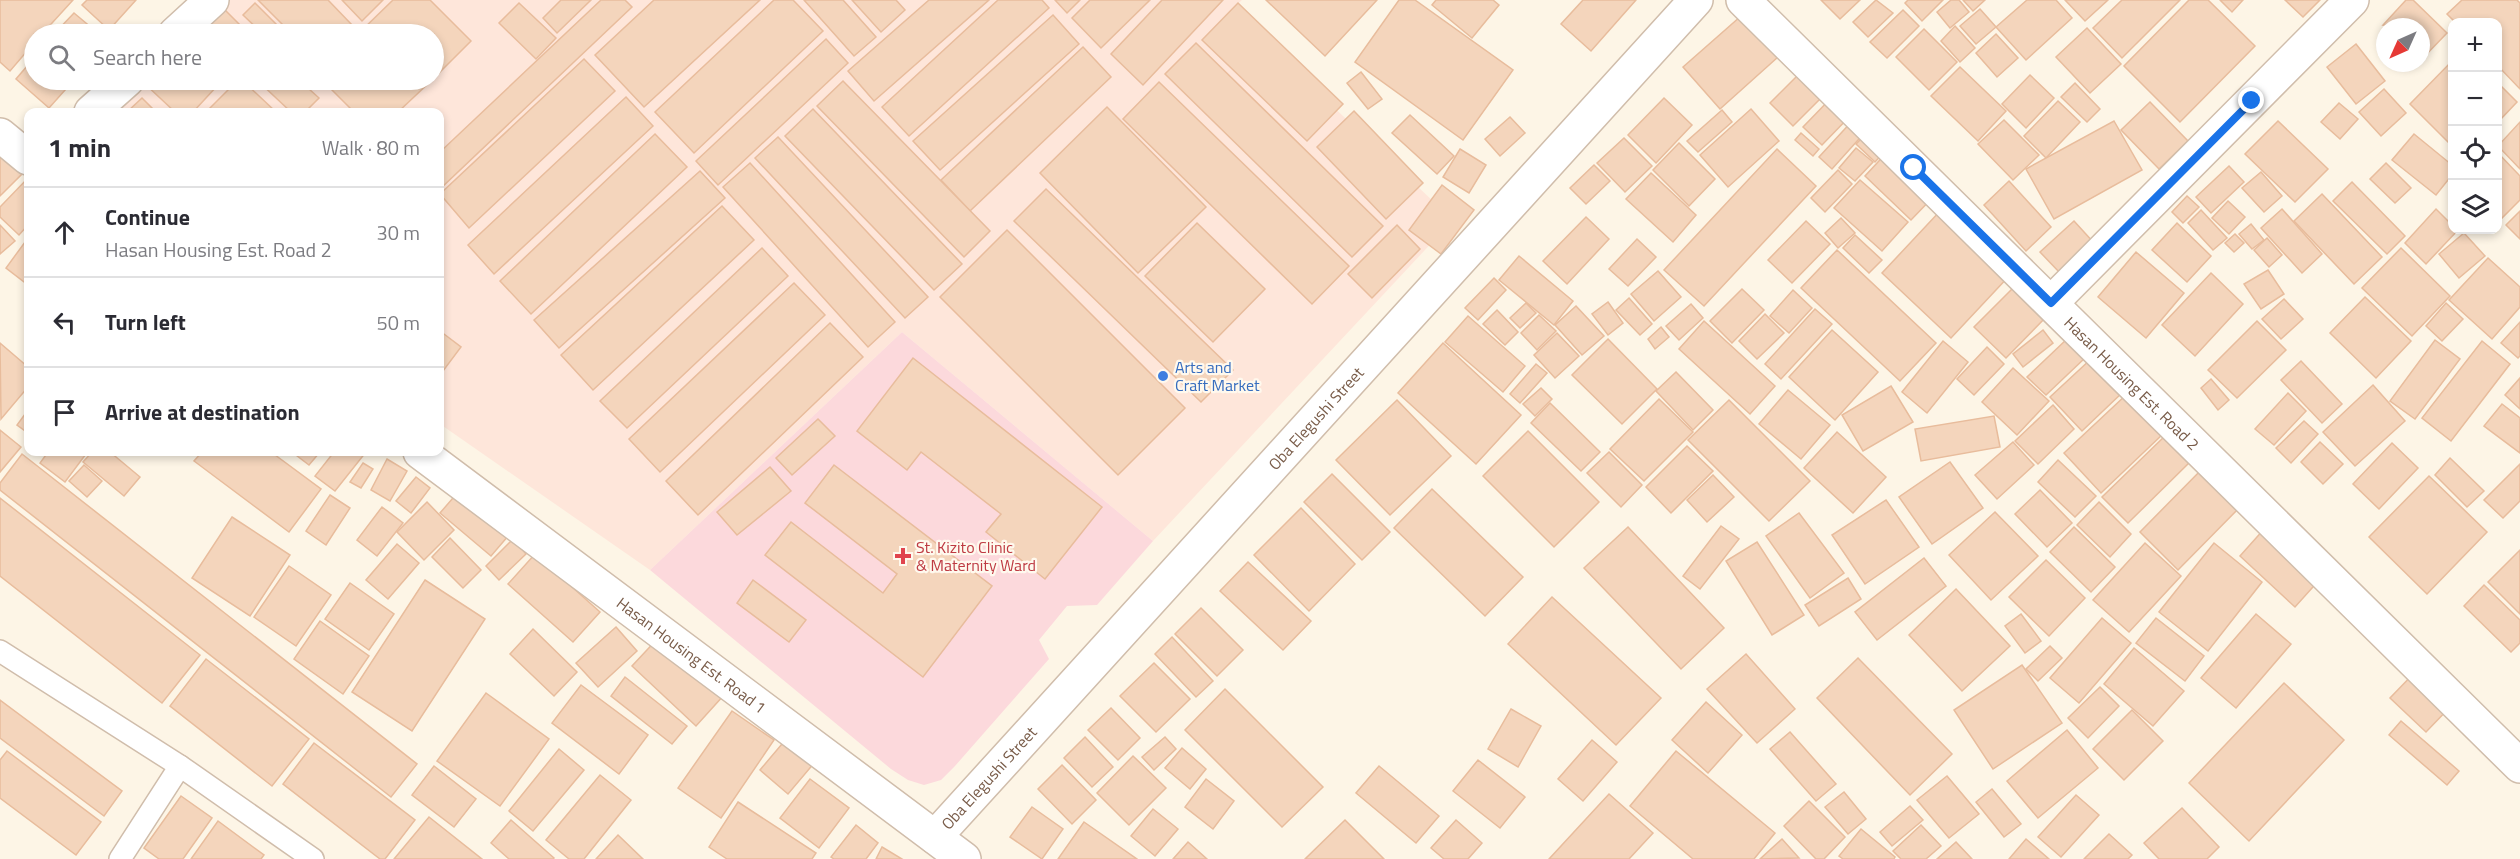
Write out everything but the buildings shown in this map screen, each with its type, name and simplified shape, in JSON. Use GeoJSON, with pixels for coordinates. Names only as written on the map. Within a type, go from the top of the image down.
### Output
{"type":"FeatureCollection","features":[{"type":"Feature","properties":{"kind":"street"},"geometry":{"type":"LineString","coordinates":[[186,24],[212,0]]}},
{"type":"Feature","properties":{"kind":"street","name":"Oba Elegushi Street"},"geometry":{"type":"LineString","coordinates":[[935,837],[1696,0]]}},
{"type":"Feature","properties":{"kind":"street","name":"Hasan Housing Est. Road 2"},"geometry":{"type":"LineString","coordinates":[[1743,0],[2520,766]]}},
{"type":"Feature","properties":{"kind":"street"},"geometry":{"type":"LineString","coordinates":[[2051,303],[2352,0]]}},
{"type":"Feature","properties":{"kind":"street"},"geometry":{"type":"LineString","coordinates":[[96,108],[116,90]]}},
{"type":"Feature","properties":{"kind":"street"},"geometry":{"type":"LineString","coordinates":[[0,135],[24,155]]}},
{"type":"Feature","properties":{"kind":"street","name":"Hasan Housing Est. Road 1"},"geometry":{"type":"LineString","coordinates":[[425,456],[964,859]]}},
{"type":"Feature","properties":{"kind":"lane"},"geometry":{"type":"LineString","coordinates":[[0,651],[180,766],[313,859]]}},
{"type":"Feature","properties":{"kind":"lane"},"geometry":{"type":"LineString","coordinates":[[120,859],[180,766]]}},
{"type":"Feature","properties":{"kind":"shaded area"},"geometry":{"type":"Polygon","coordinates":[[[221,0],[1242,0],[1231,10],[1453,220],[1153,541],[902,332],[650,570],[444,427],[444,108],[107,108],[125,90],[444,90],[444,24],[195,24],[221,0]]]}},
{"type":"Feature","properties":{"kind":"shaded area","name":"St. Kizito Clinic & Maternity Ward"},"geometry":{"type":"Polygon","coordinates":[[[902,332],[1153,541],[1097,605],[1067,606],[1039,640],[1049,659],[955,766],[941,780],[924,785],[908,780],[891,769],[650,570],[902,332]]]}},
{"type":"Feature","properties":{"kind":"place","name":"Arts and Craft Market"},"geometry":{"type":"Point","coordinates":[1163,376]}},
{"type":"Feature","properties":{"kind":"place","name":"St. Kizito Clinic & Maternity Ward"},"geometry":{"type":"Point","coordinates":[903,556]}},
{"type":"Feature","properties":{"kind":"route"},"geometry":{"type":"LineString","coordinates":[[1914,168],[2051,303],[2252,101]]}}]}
